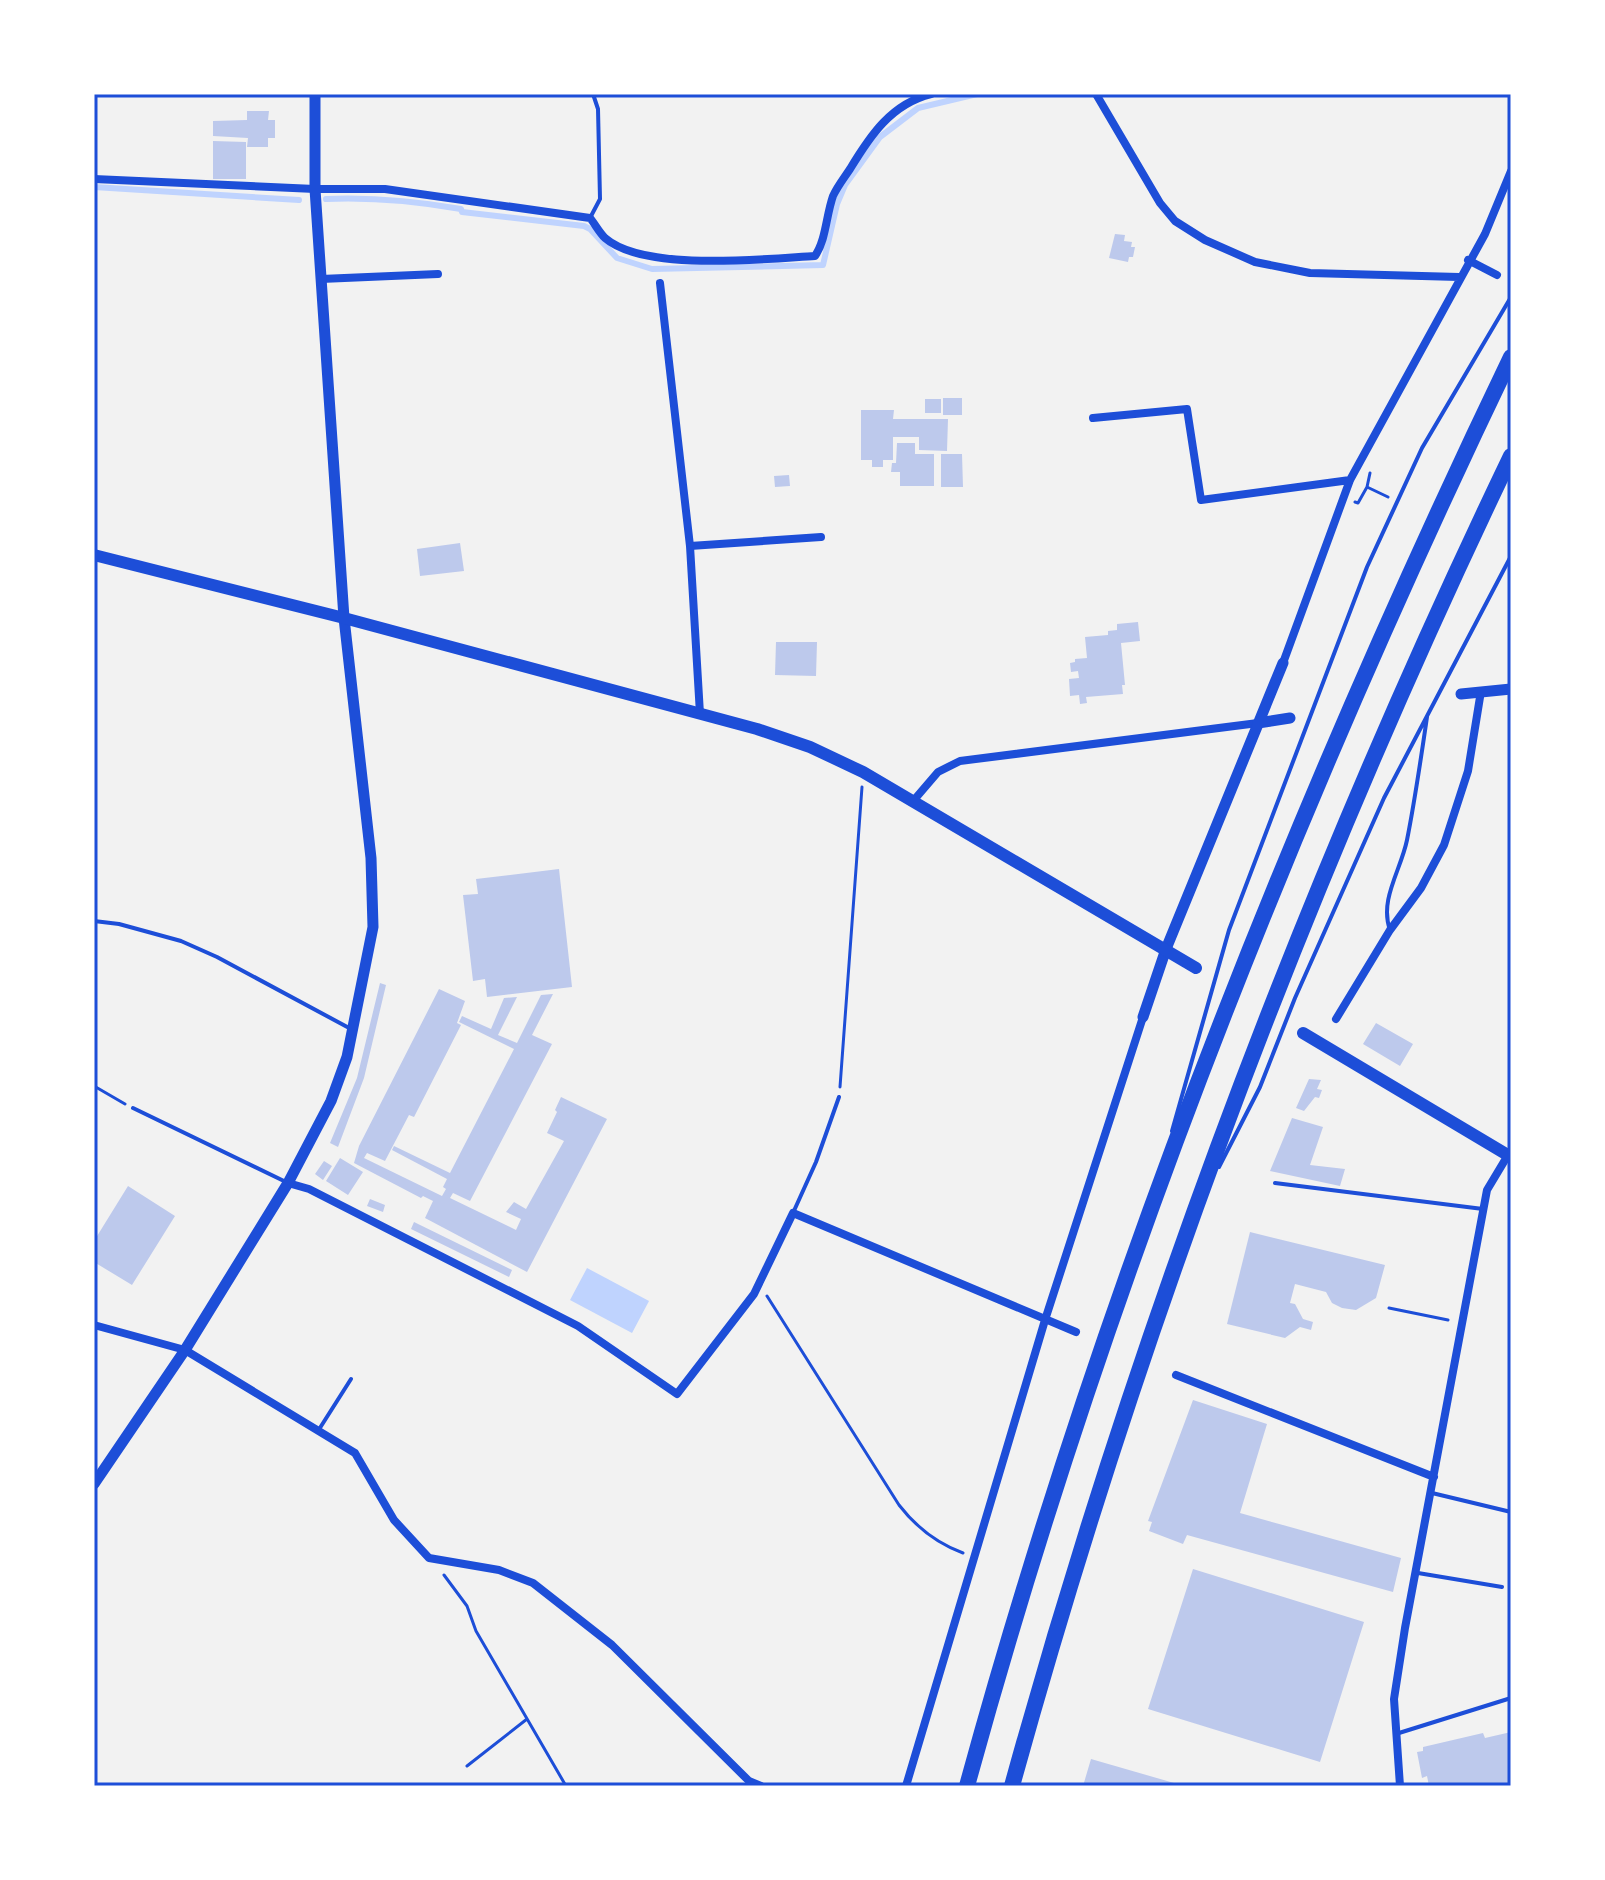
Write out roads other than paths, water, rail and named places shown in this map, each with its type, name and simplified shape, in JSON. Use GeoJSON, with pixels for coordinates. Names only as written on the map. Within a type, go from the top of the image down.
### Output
{"type":"FeatureCollection","features":[{"type":"Feature","properties":{"kind":"highway"},"geometry":{"type":"LineString","coordinates":[[967,1786],[1053,1500],[1154,1195],[1242,968],[1383,633],[1511,357]]}},
{"type":"Feature","properties":{"kind":"highway"},"geometry":{"type":"LineString","coordinates":[[1012,1786],[1091,1520],[1190,1225],[1268,1042],[1280,984],[1419,657],[1511,456]]}},
{"type":"Feature","properties":{"kind":"main road"},"geometry":{"type":"LineString","coordinates":[[94,555],[344,618],[700,714],[810,747],[914,800],[1196,968]]}},
{"type":"Feature","properties":{"kind":"main road"},"geometry":{"type":"LineString","coordinates":[[1303,1033],[1509,1156]]}},
{"type":"Feature","properties":{"kind":"street"},"geometry":{"type":"LineString","coordinates":[[94,1484],[185,1350],[288,1183],[331,1101],[353,1030],[373,927],[371,858],[344,618],[315,189],[315,94]]}},
{"type":"Feature","properties":{"kind":"street"},"geometry":{"type":"LineString","coordinates":[[94,179],[410,191],[590,218],[605,237],[657,261],[815,256],[821,247],[834,194],[864,146],[890,114],[913,98],[931,94]]}},
{"type":"Feature","properties":{"kind":"street"},"geometry":{"type":"LineString","coordinates":[[1096,94],[1160,203],[1175,221],[1205,240],[1255,262],[1310,273],[1459,277]]}},
{"type":"Feature","properties":{"kind":"street"},"geometry":{"type":"LineString","coordinates":[[906,1786],[1045,1320],[1166,949],[1283,663],[1350,480],[1485,234],[1511,171]]}},
{"type":"Feature","properties":{"kind":"street"},"geometry":{"type":"LineString","coordinates":[[1468,260],[1497,275]]}},
{"type":"Feature","properties":{"kind":"street"},"geometry":{"type":"LineString","coordinates":[[321,279],[438,274]]}},
{"type":"Feature","properties":{"kind":"street"},"geometry":{"type":"LineString","coordinates":[[660,283],[690,546],[700,714]]}},
{"type":"Feature","properties":{"kind":"street"},"geometry":{"type":"LineString","coordinates":[[1093,418],[1187,409],[1201,500],[1350,480]]}},
{"type":"Feature","properties":{"kind":"street"},"geometry":{"type":"LineString","coordinates":[[690,546],[821,537]]}},
{"type":"Feature","properties":{"kind":"street"},"geometry":{"type":"LineString","coordinates":[[1461,694],[1511,689]]}},
{"type":"Feature","properties":{"kind":"street"},"geometry":{"type":"LineString","coordinates":[[1336,1019],[1390,930],[1421,888],[1449,833],[1468,771],[1481,691]]}},
{"type":"Feature","properties":{"kind":"street"},"geometry":{"type":"LineString","coordinates":[[914,800],[938,772],[960,761],[1290,718]]}},
{"type":"Feature","properties":{"kind":"street"},"geometry":{"type":"LineString","coordinates":[[1400,1786],[1394,1699],[1415,1572],[1487,1190],[1509,1156]]}},
{"type":"Feature","properties":{"kind":"street"},"geometry":{"type":"LineString","coordinates":[[288,1183],[309,1189],[578,1326],[677,1394],[754,1294],[793,1213],[1076,1332]]}},
{"type":"Feature","properties":{"kind":"street"},"geometry":{"type":"LineString","coordinates":[[94,1325],[185,1350],[355,1453],[394,1520],[429,1558],[499,1570],[533,1583],[612,1645],[749,1781],[761,1786]]}},
{"type":"Feature","properties":{"kind":"street"},"geometry":{"type":"LineString","coordinates":[[1176,1375],[1434,1477]]}},
{"type":"Feature","properties":{"kind":"lane"},"geometry":{"type":"LineString","coordinates":[[590,218],[600,199],[598,109],[593,94]]}},
{"type":"Feature","properties":{"kind":"lane"},"geometry":{"type":"LineString","coordinates":[[1154,1195],[1221,956],[1367,567],[1395,501],[1457,385],[1511,297]]}},
{"type":"Feature","properties":{"kind":"lane"},"geometry":{"type":"LineString","coordinates":[[1268,1042],[1295,998],[1378,812],[1428,711],[1511,556]]}},
{"type":"Feature","properties":{"kind":"lane"},"geometry":{"type":"LineString","coordinates":[[1390,930],[1385,918],[1389,895],[1406,845],[1428,711]]}},
{"type":"Feature","properties":{"kind":"lane"},"geometry":{"type":"LineString","coordinates":[[94,921],[119,924],[181,941],[353,1030]]}},
{"type":"Feature","properties":{"kind":"lane"},"geometry":{"type":"LineString","coordinates":[[793,1213],[816,1162],[839,1097]]}},
{"type":"Feature","properties":{"kind":"lane"},"geometry":{"type":"LineString","coordinates":[[133,1108],[288,1183]]}},
{"type":"Feature","properties":{"kind":"lane"},"geometry":{"type":"LineString","coordinates":[[1275,1183],[1484,1209]]}},
{"type":"Feature","properties":{"kind":"lane"},"geometry":{"type":"LineString","coordinates":[[318,1431],[351,1379]]}},
{"type":"Feature","properties":{"kind":"lane"},"geometry":{"type":"LineString","coordinates":[[1430,1493],[1511,1512]]}},
{"type":"Feature","properties":{"kind":"lane"},"geometry":{"type":"LineString","coordinates":[[1415,1572],[1502,1587]]}},
{"type":"Feature","properties":{"kind":"lane"},"geometry":{"type":"LineString","coordinates":[[1396,1734],[1511,1698]]}},
{"type":"Feature","properties":{"kind":"water"},"geometry":{"type":"Polygon","coordinates":[[[587,1268],[649,1301],[632,1333],[570,1300],[587,1268]]]}},
{"type":"Feature","properties":{"kind":"waterway"},"geometry":{"type":"LineString","coordinates":[[326,199],[410,202],[461,209],[462,212],[584,226],[617,258],[652,269],[823,265],[837,204],[845,185],[880,137],[918,108],[977,94]]}},
{"type":"Feature","properties":{"kind":"waterway"},"geometry":{"type":"LineString","coordinates":[[94,187],[299,200]]}}]}
